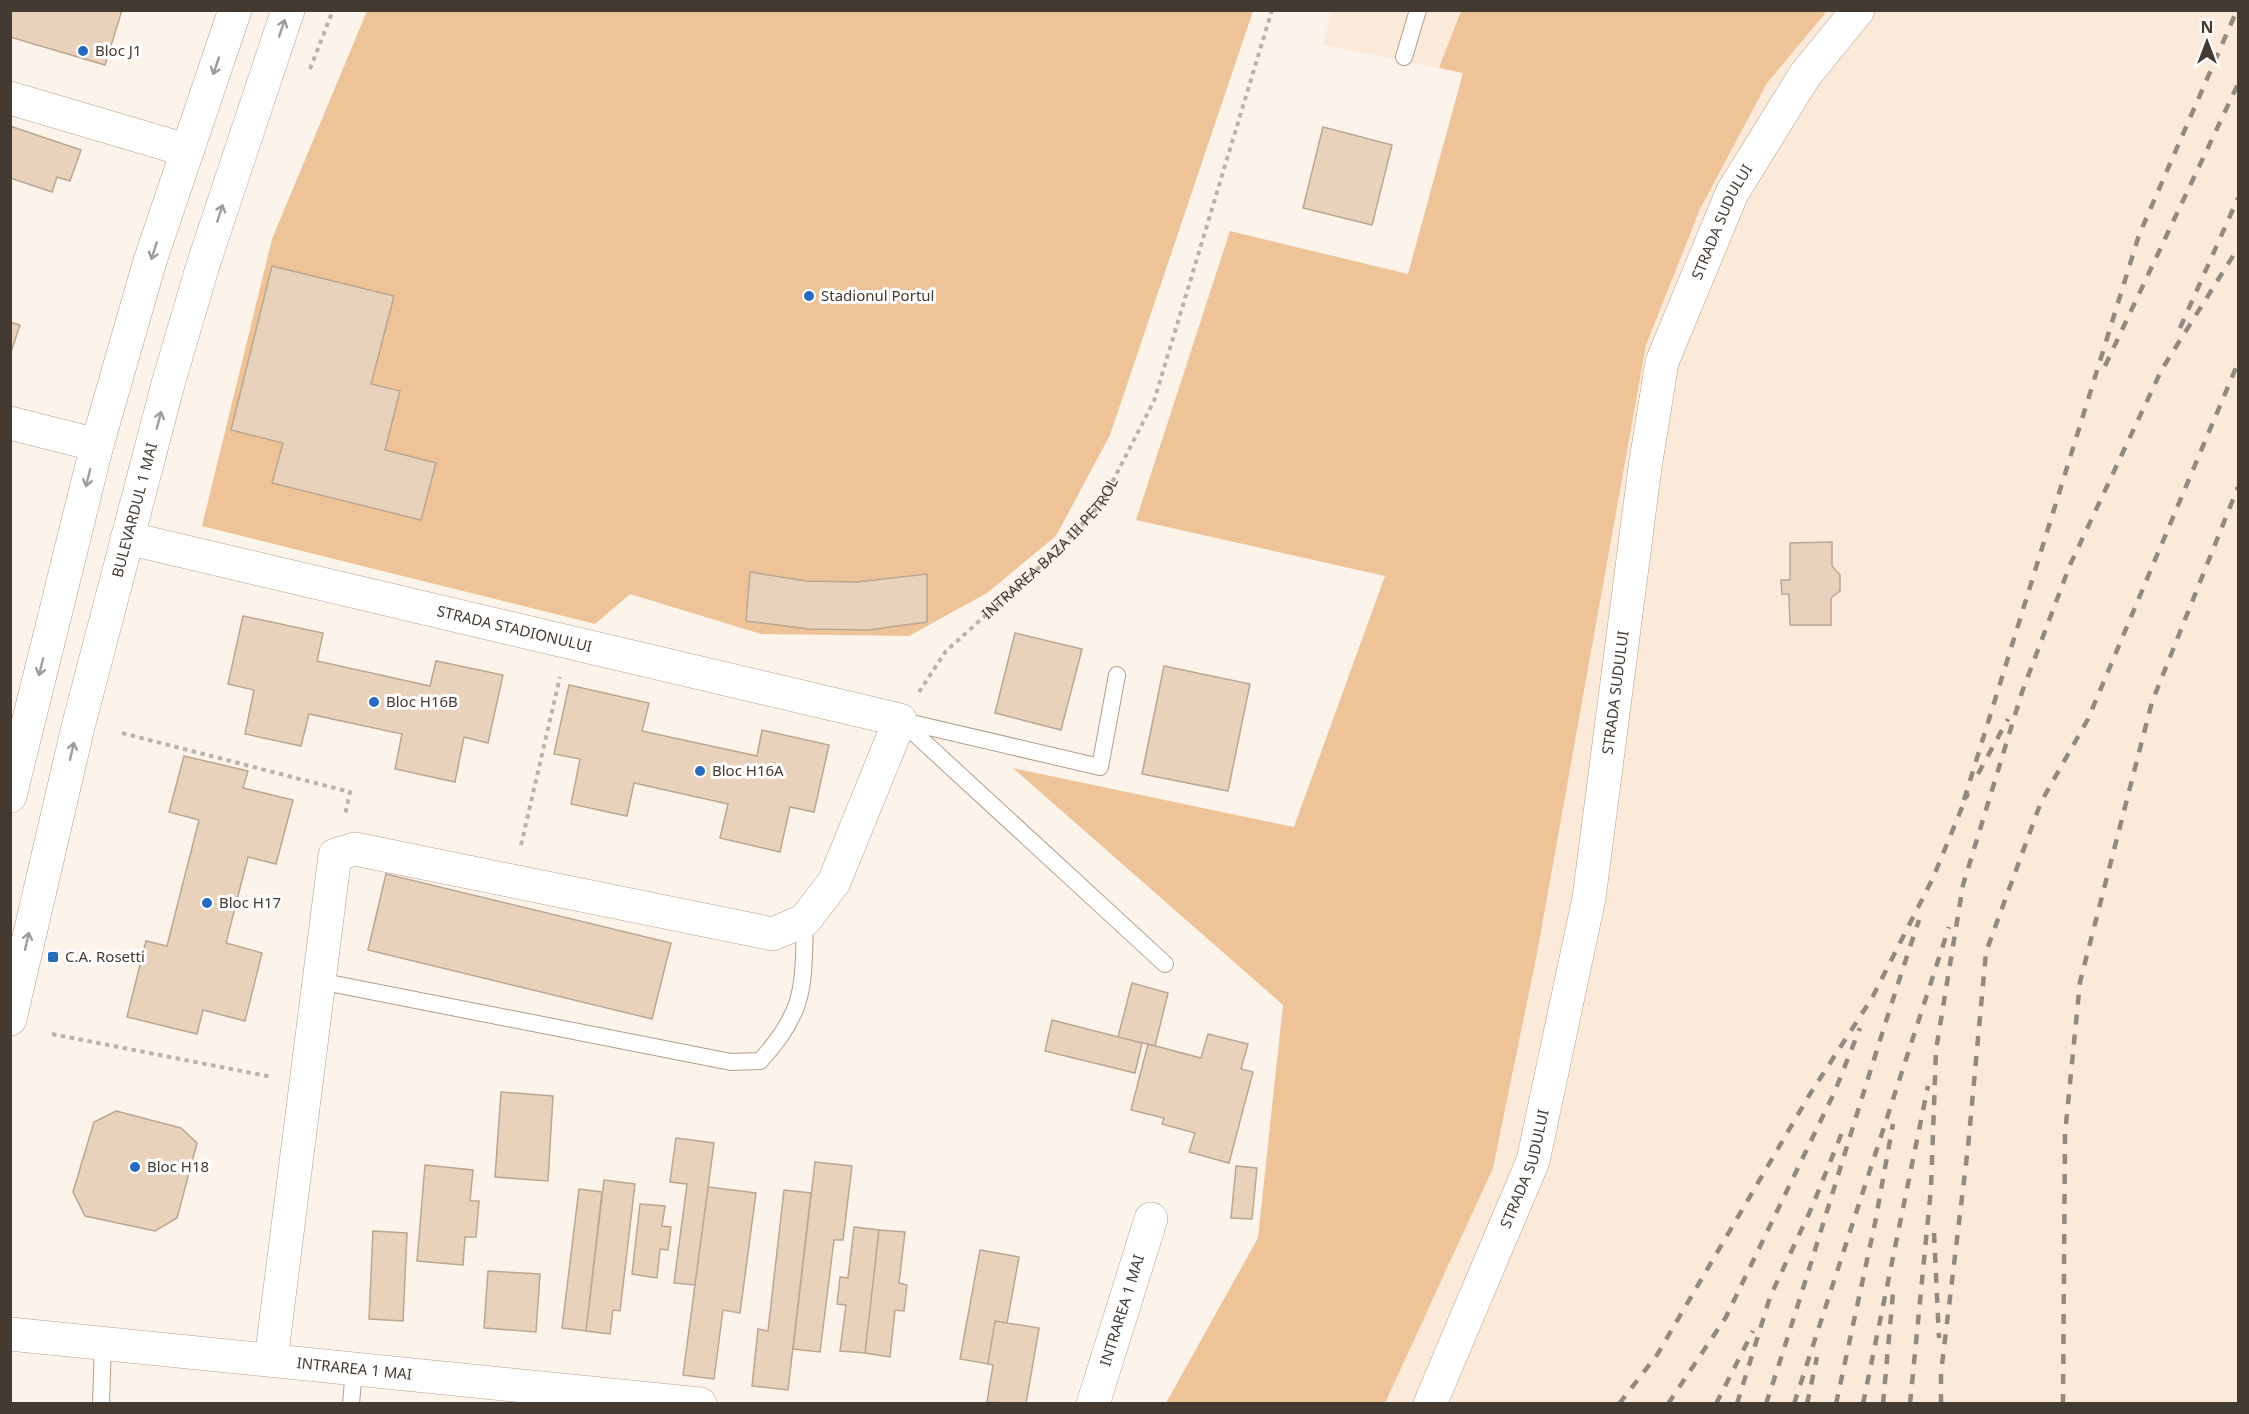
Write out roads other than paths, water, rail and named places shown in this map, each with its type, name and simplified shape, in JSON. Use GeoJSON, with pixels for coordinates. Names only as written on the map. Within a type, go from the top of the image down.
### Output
{"type":"FeatureCollection","features":[{"type":"Feature","properties":{"kind":"street"},"geometry":{"type":"LineString","coordinates":[[10,795],[96,445],[186,150],[235,10]]}},
{"type":"Feature","properties":{"kind":"street","name":"BULEVARDUL 1 MAI"},"geometry":{"type":"LineString","coordinates":[[10,1018],[78,727],[203,265],[288,10]]}},
{"type":"Feature","properties":{"kind":"street","name":"STRADA SUDULUI"},"geometry":{"type":"LineString","coordinates":[[1430,1404],[1535,1150],[1589,898],[1645,467],[1662,362],[1732,193],[1805,75],[1858,10]]}},
{"type":"Feature","properties":{"kind":"street"},"geometry":{"type":"LineString","coordinates":[[10,98],[186,150]]}},
{"type":"Feature","properties":{"kind":"street"},"geometry":{"type":"LineString","coordinates":[[10,423],[96,445]]}},
{"type":"Feature","properties":{"kind":"street","name":"STRADA STADIONULUI"},"geometry":{"type":"LineString","coordinates":[[128,538],[900,720]]}},
{"type":"Feature","properties":{"kind":"street"},"geometry":{"type":"LineString","coordinates":[[271,1360],[335,855],[355,849],[772,934],[805,920],[834,882],[900,720]]}},
{"type":"Feature","properties":{"kind":"street","name":"INTRAREA 1 MAI"},"geometry":{"type":"LineString","coordinates":[[1093,1404],[1151,1219]]}},
{"type":"Feature","properties":{"kind":"street","name":"INTRAREA 1 MAI"},"geometry":{"type":"LineString","coordinates":[[10,1334],[700,1404]]}},
{"type":"Feature","properties":{"kind":"lane"},"geometry":{"type":"LineString","coordinates":[[1404,57],[1418,10]]}},
{"type":"Feature","properties":{"kind":"lane"},"geometry":{"type":"LineString","coordinates":[[900,720],[1100,767],[1117,675]]}},
{"type":"Feature","properties":{"kind":"lane"},"geometry":{"type":"LineString","coordinates":[[900,720],[1165,964]]}},
{"type":"Feature","properties":{"kind":"lane"},"geometry":{"type":"LineString","coordinates":[[320,981],[731,1062],[760,1061],[783,1036],[803,993],[805,920]]}},
{"type":"Feature","properties":{"kind":"lane"},"geometry":{"type":"LineString","coordinates":[[101,1404],[103,1343]]}},
{"type":"Feature","properties":{"kind":"lane"},"geometry":{"type":"LineString","coordinates":[[351,1404],[354,1369]]}},
{"type":"Feature","properties":{"kind":"railway"},"geometry":{"type":"LineString","coordinates":[[1964,800],[2139,235],[2237,10]]}},
{"type":"Feature","properties":{"kind":"railway"},"geometry":{"type":"LineString","coordinates":[[2105,366],[2238,84]]}},
{"type":"Feature","properties":{"kind":"railway"},"geometry":{"type":"LineString","coordinates":[[2180,328],[2238,198]]}},
{"type":"Feature","properties":{"kind":"railway"},"geometry":{"type":"LineString","coordinates":[[1910,1404],[1931,1188],[1936,1050],[1963,885],[2022,692],[2070,565],[2162,369],[2238,248]]}},
{"type":"Feature","properties":{"kind":"railway"},"geometry":{"type":"LineString","coordinates":[[1941,1404],[1941,1373],[1968,1147],[1986,952],[2041,802],[2088,719],[2238,363]]}},
{"type":"Feature","properties":{"kind":"railway"},"geometry":{"type":"LineString","coordinates":[[2063,1404],[2065,1134],[2080,982],[2152,702],[2238,487]]}},
{"type":"Feature","properties":{"kind":"railway"},"geometry":{"type":"LineString","coordinates":[[1978,774],[2008,719]]}},
{"type":"Feature","properties":{"kind":"railway"},"geometry":{"type":"LineString","coordinates":[[1619,1404],[1657,1355],[1810,1094],[1872,998],[1933,878],[1968,793]]}},
{"type":"Feature","properties":{"kind":"railway"},"geometry":{"type":"LineString","coordinates":[[1766,1404],[1919,920]]}},
{"type":"Feature","properties":{"kind":"railway"},"geometry":{"type":"LineString","coordinates":[[1794,1404],[1949,927]]}},
{"type":"Feature","properties":{"kind":"railway"},"geometry":{"type":"LineString","coordinates":[[1668,1404],[1726,1317],[1835,1091],[1860,1028]]}},
{"type":"Feature","properties":{"kind":"railway"},"geometry":{"type":"LineString","coordinates":[[1863,1404],[1928,1086]]}},
{"type":"Feature","properties":{"kind":"railway"},"geometry":{"type":"LineString","coordinates":[[1836,1404],[1875,1223],[1893,1124]]}},
{"type":"Feature","properties":{"kind":"railway"},"geometry":{"type":"LineString","coordinates":[[1737,1404],[1770,1297],[1812,1207],[1843,1130]]}},
{"type":"Feature","properties":{"kind":"railway"},"geometry":{"type":"LineString","coordinates":[[1934,1233],[1939,1338]]}},
{"type":"Feature","properties":{"kind":"railway"},"geometry":{"type":"LineString","coordinates":[[1883,1404],[1893,1293]]}},
{"type":"Feature","properties":{"kind":"railway"},"geometry":{"type":"LineString","coordinates":[[1716,1404],[1753,1331]]}},
{"type":"Feature","properties":{"kind":"railway"},"geometry":{"type":"LineString","coordinates":[[1807,1404],[1817,1357]]}},
{"type":"Feature","properties":{"kind":"place","name":"Bloc J1"},"geometry":{"type":"Point","coordinates":[83,51]}},
{"type":"Feature","properties":{"kind":"place","name":"Stadionul Portul"},"geometry":{"type":"Point","coordinates":[809,296]}},
{"type":"Feature","properties":{"kind":"place","name":"Bloc H16B"},"geometry":{"type":"Point","coordinates":[374,702]}},
{"type":"Feature","properties":{"kind":"place","name":"Bloc H16A"},"geometry":{"type":"Point","coordinates":[700,771]}},
{"type":"Feature","properties":{"kind":"place","name":"Bloc H17"},"geometry":{"type":"Point","coordinates":[207,903]}},
{"type":"Feature","properties":{"kind":"place","name":"C.A. Rosetti"},"geometry":{"type":"Point","coordinates":[53,957]}},
{"type":"Feature","properties":{"kind":"place","name":"Bloc H18"},"geometry":{"type":"Point","coordinates":[135,1167]}}]}
